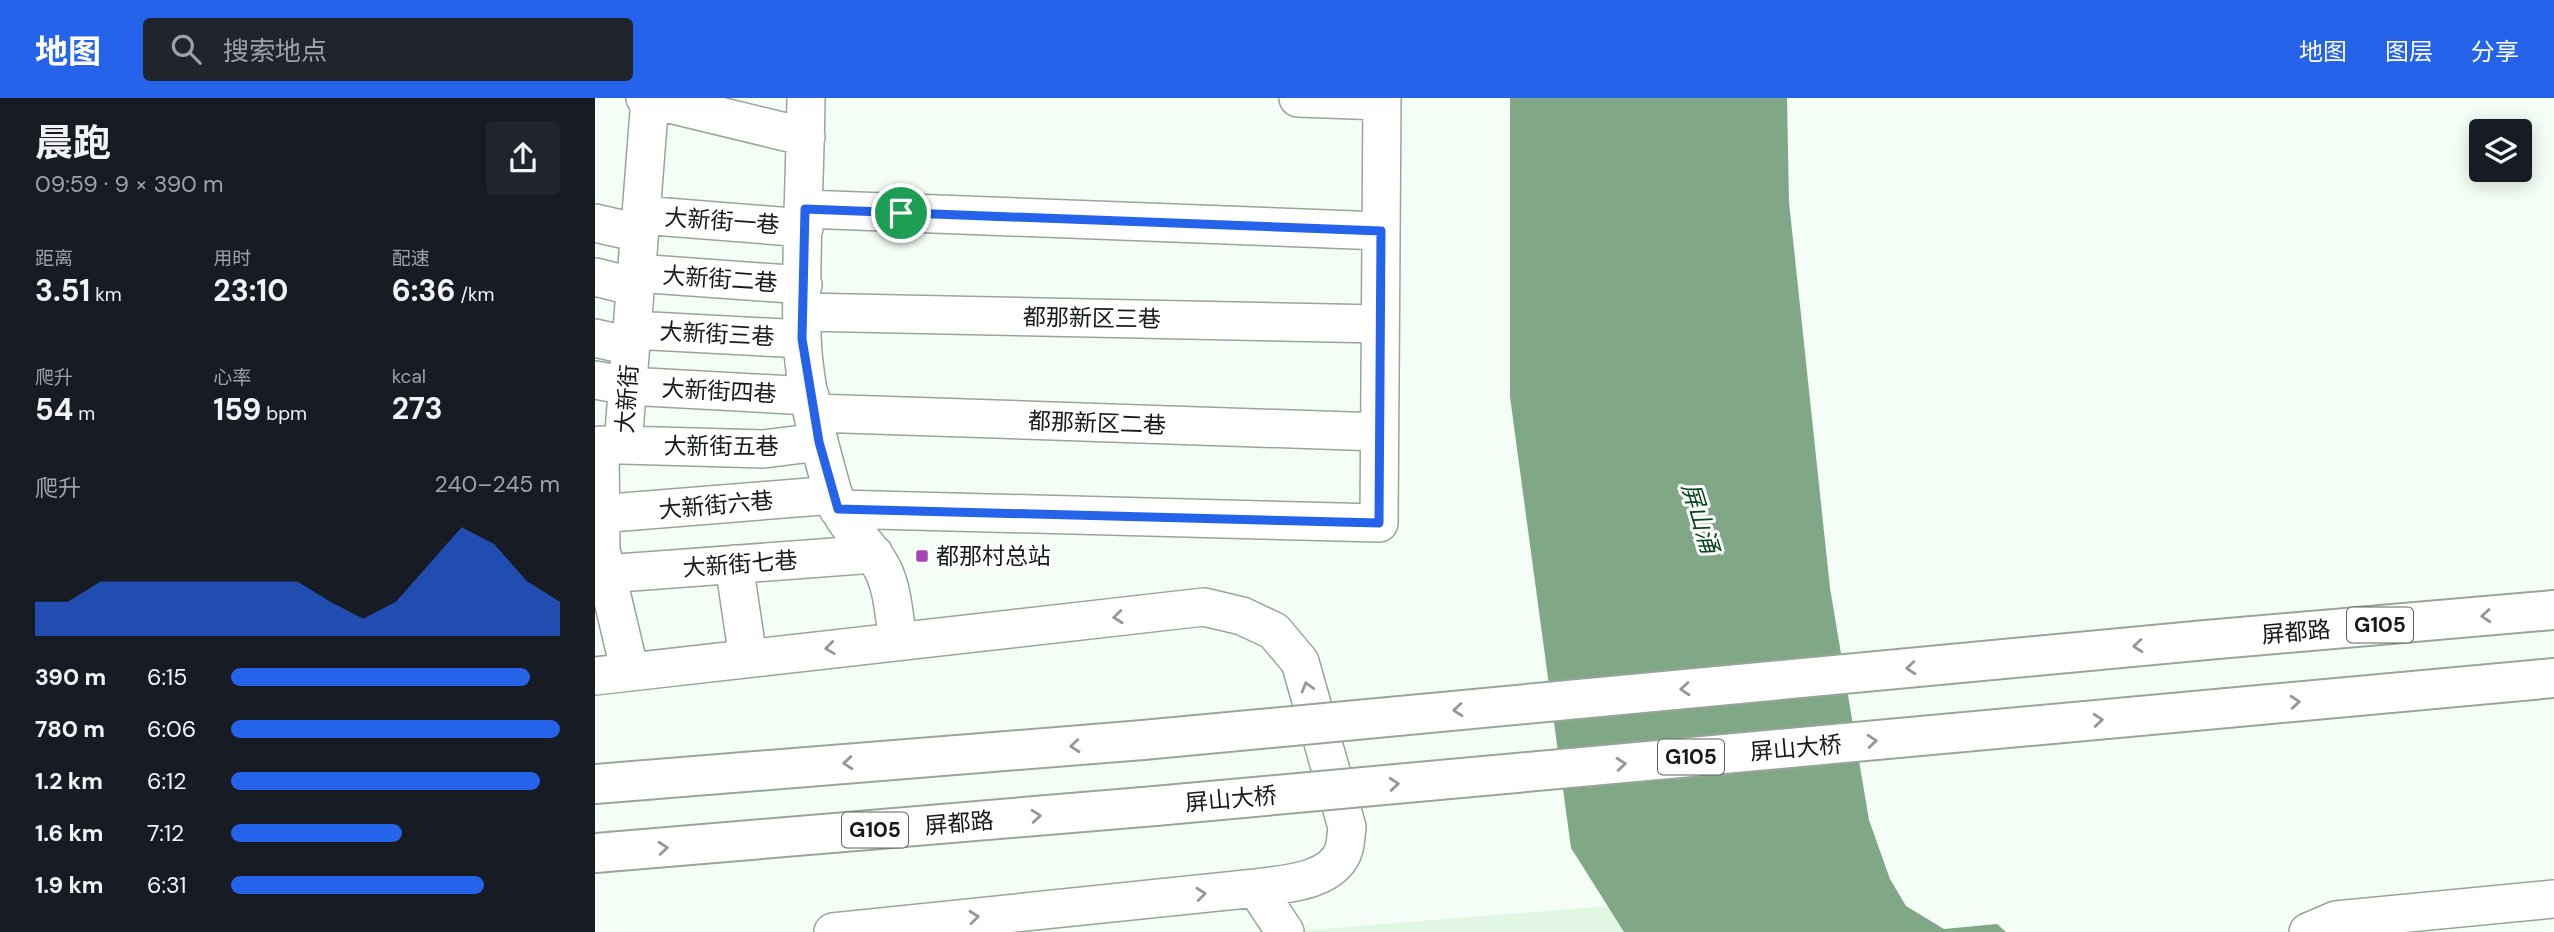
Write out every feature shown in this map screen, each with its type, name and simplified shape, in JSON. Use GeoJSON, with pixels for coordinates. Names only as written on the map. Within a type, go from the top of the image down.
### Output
{"type":"FeatureCollection","features":[{"type":"Feature","properties":{"kind":"highway","name":"屏都路"},"geometry":{"type":"LineString","coordinates":[[595,783],[1143,740],[2554,610]]}},
{"type":"Feature","properties":{"kind":"highway","name":"屏山大桥"},"geometry":{"type":"LineString","coordinates":[[1155,806],[2554,678]]}},
{"type":"Feature","properties":{"kind":"highway","name":"屏都路"},"geometry":{"type":"LineString","coordinates":[[595,853],[1155,806]]}},
{"type":"Feature","properties":{"kind":"street"},"geometry":{"type":"LineString","coordinates":[[806,98],[803,312],[814,417],[836,502],[848,527],[874,554],[884,571],[898,640]]}},
{"type":"Feature","properties":{"kind":"street"},"geometry":{"type":"LineString","coordinates":[[1298,98],[1382,100],[1380,432]]}},
{"type":"Feature","properties":{"kind":"street"},"geometry":{"type":"LineString","coordinates":[[647,99],[806,137]]}},
{"type":"Feature","properties":{"kind":"street","name":"大新街"},"geometry":{"type":"LineString","coordinates":[[613,674],[598,514],[606,462],[611,383],[631,338],[647,99]]}},
{"type":"Feature","properties":{"kind":"street","name":"大新街一巷"},"geometry":{"type":"LineString","coordinates":[[595,222],[640,224],[804,218],[1381,231]]}},
{"type":"Feature","properties":{"kind":"street","name":"大新街二巷"},"geometry":{"type":"LineString","coordinates":[[595,277],[636,280],[803,312]]}},
{"type":"Feature","properties":{"kind":"street","name":"都那新区三巷"},"geometry":{"type":"LineString","coordinates":[[803,312],[1380,324]]}},
{"type":"Feature","properties":{"kind":"street","name":"大新街三巷"},"geometry":{"type":"LineString","coordinates":[[595,338],[631,338],[803,312]]}},
{"type":"Feature","properties":{"kind":"street","name":"大新街四巷"},"geometry":{"type":"LineString","coordinates":[[611,383],[814,417]]}},
{"type":"Feature","properties":{"kind":"street","name":"都那新区二巷"},"geometry":{"type":"LineString","coordinates":[[814,417],[1380,432]]}},
{"type":"Feature","properties":{"kind":"street","name":"大新街五巷"},"geometry":{"type":"LineString","coordinates":[[606,462],[764,449],[814,417]]}},
{"type":"Feature","properties":{"kind":"street","name":"大新街六巷"},"geometry":{"type":"LineString","coordinates":[[598,514],[836,502],[1379,523],[1380,432]]}},
{"type":"Feature","properties":{"kind":"street","name":"大新街七巷"},"geometry":{"type":"LineString","coordinates":[[605,574],[874,554]]}},
{"type":"Feature","properties":{"kind":"street"},"geometry":{"type":"LineString","coordinates":[[734,564],[748,658]]}},
{"type":"Feature","properties":{"kind":"street"},"geometry":{"type":"LineString","coordinates":[[613,674],[1204,607],[1242,615],[1274,631],[1300,662],[1347,827],[1343,852],[1330,869],[1304,881],[1257,888],[833,932]]}},
{"type":"Feature","properties":{"kind":"street"},"geometry":{"type":"LineString","coordinates":[[1257,888],[1286,932]]}},
{"type":"Feature","properties":{"kind":"street"},"geometry":{"type":"LineString","coordinates":[[2308,932],[2336,920],[2554,899]]}},
{"type":"Feature","properties":{"kind":"shaded area"},"geometry":{"type":"Polygon","coordinates":[[[1608,906],[1625,932],[1282,932],[1608,906]]]}},
{"type":"Feature","properties":{"kind":"water","name":"屏山涌"},"geometry":{"type":"Polygon","coordinates":[[[1510,98],[1787,98],[1789,202],[1830,588],[1869,820],[1890,879],[1906,906],[1944,929],[1997,924],[2006,932],[1624,932],[1571,848],[1510,397],[1510,98]]]}},
{"type":"Feature","properties":{"kind":"place","name":"都那村总站"},"geometry":{"type":"Point","coordinates":[922,556]}},
{"type":"Feature","properties":{"kind":"route"},"geometry":{"type":"LineString","coordinates":[[805,209],[901,213],[1381,231],[1379,523],[838,509],[819,442],[802,339],[805,209]]}}]}
